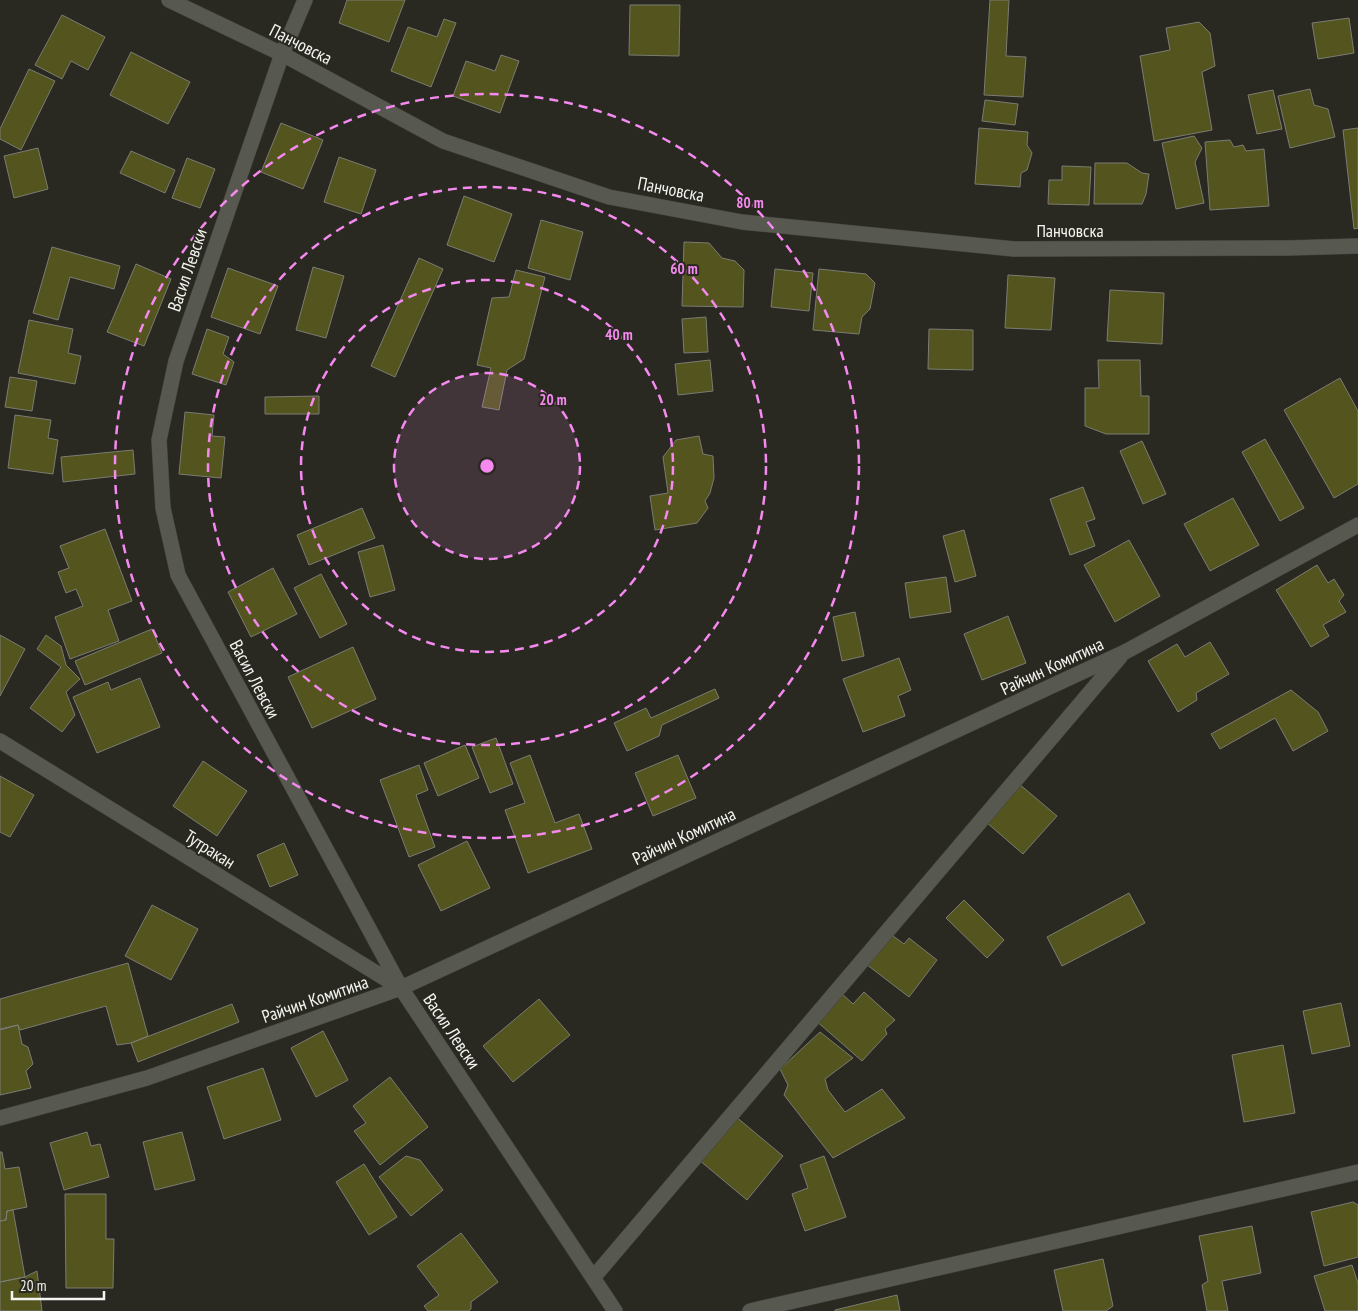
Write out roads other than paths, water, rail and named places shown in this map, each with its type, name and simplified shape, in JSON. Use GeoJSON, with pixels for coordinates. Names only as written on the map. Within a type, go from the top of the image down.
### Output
{"type":"FeatureCollection","features":[{"type":"Feature","properties":{"kind":"street","name":"Панчовска"},"geometry":{"type":"LineString","coordinates":[[168,0],[282,54],[443,141],[609,196],[742,222],[1014,248],[1288,248],[1358,246]]}},
{"type":"Feature","properties":{"kind":"street","name":"Васил Левски"},"geometry":{"type":"LineString","coordinates":[[305,0],[282,54],[176,361],[159,440],[163,508],[178,575],[401,988],[615,1311]]}},
{"type":"Feature","properties":{"kind":"street","name":"Райчин Комитина"},"geometry":{"type":"LineString","coordinates":[[0,1118],[147,1078],[401,988],[1125,652],[1358,525]]}},
{"type":"Feature","properties":{"kind":"street"},"geometry":{"type":"LineString","coordinates":[[593,1278],[1125,652]]}},
{"type":"Feature","properties":{"kind":"street","name":"Тутракан"},"geometry":{"type":"LineString","coordinates":[[0,741],[401,988]]}},
{"type":"Feature","properties":{"kind":"street"},"geometry":{"type":"LineString","coordinates":[[750,1311],[1358,1172]]}}]}
